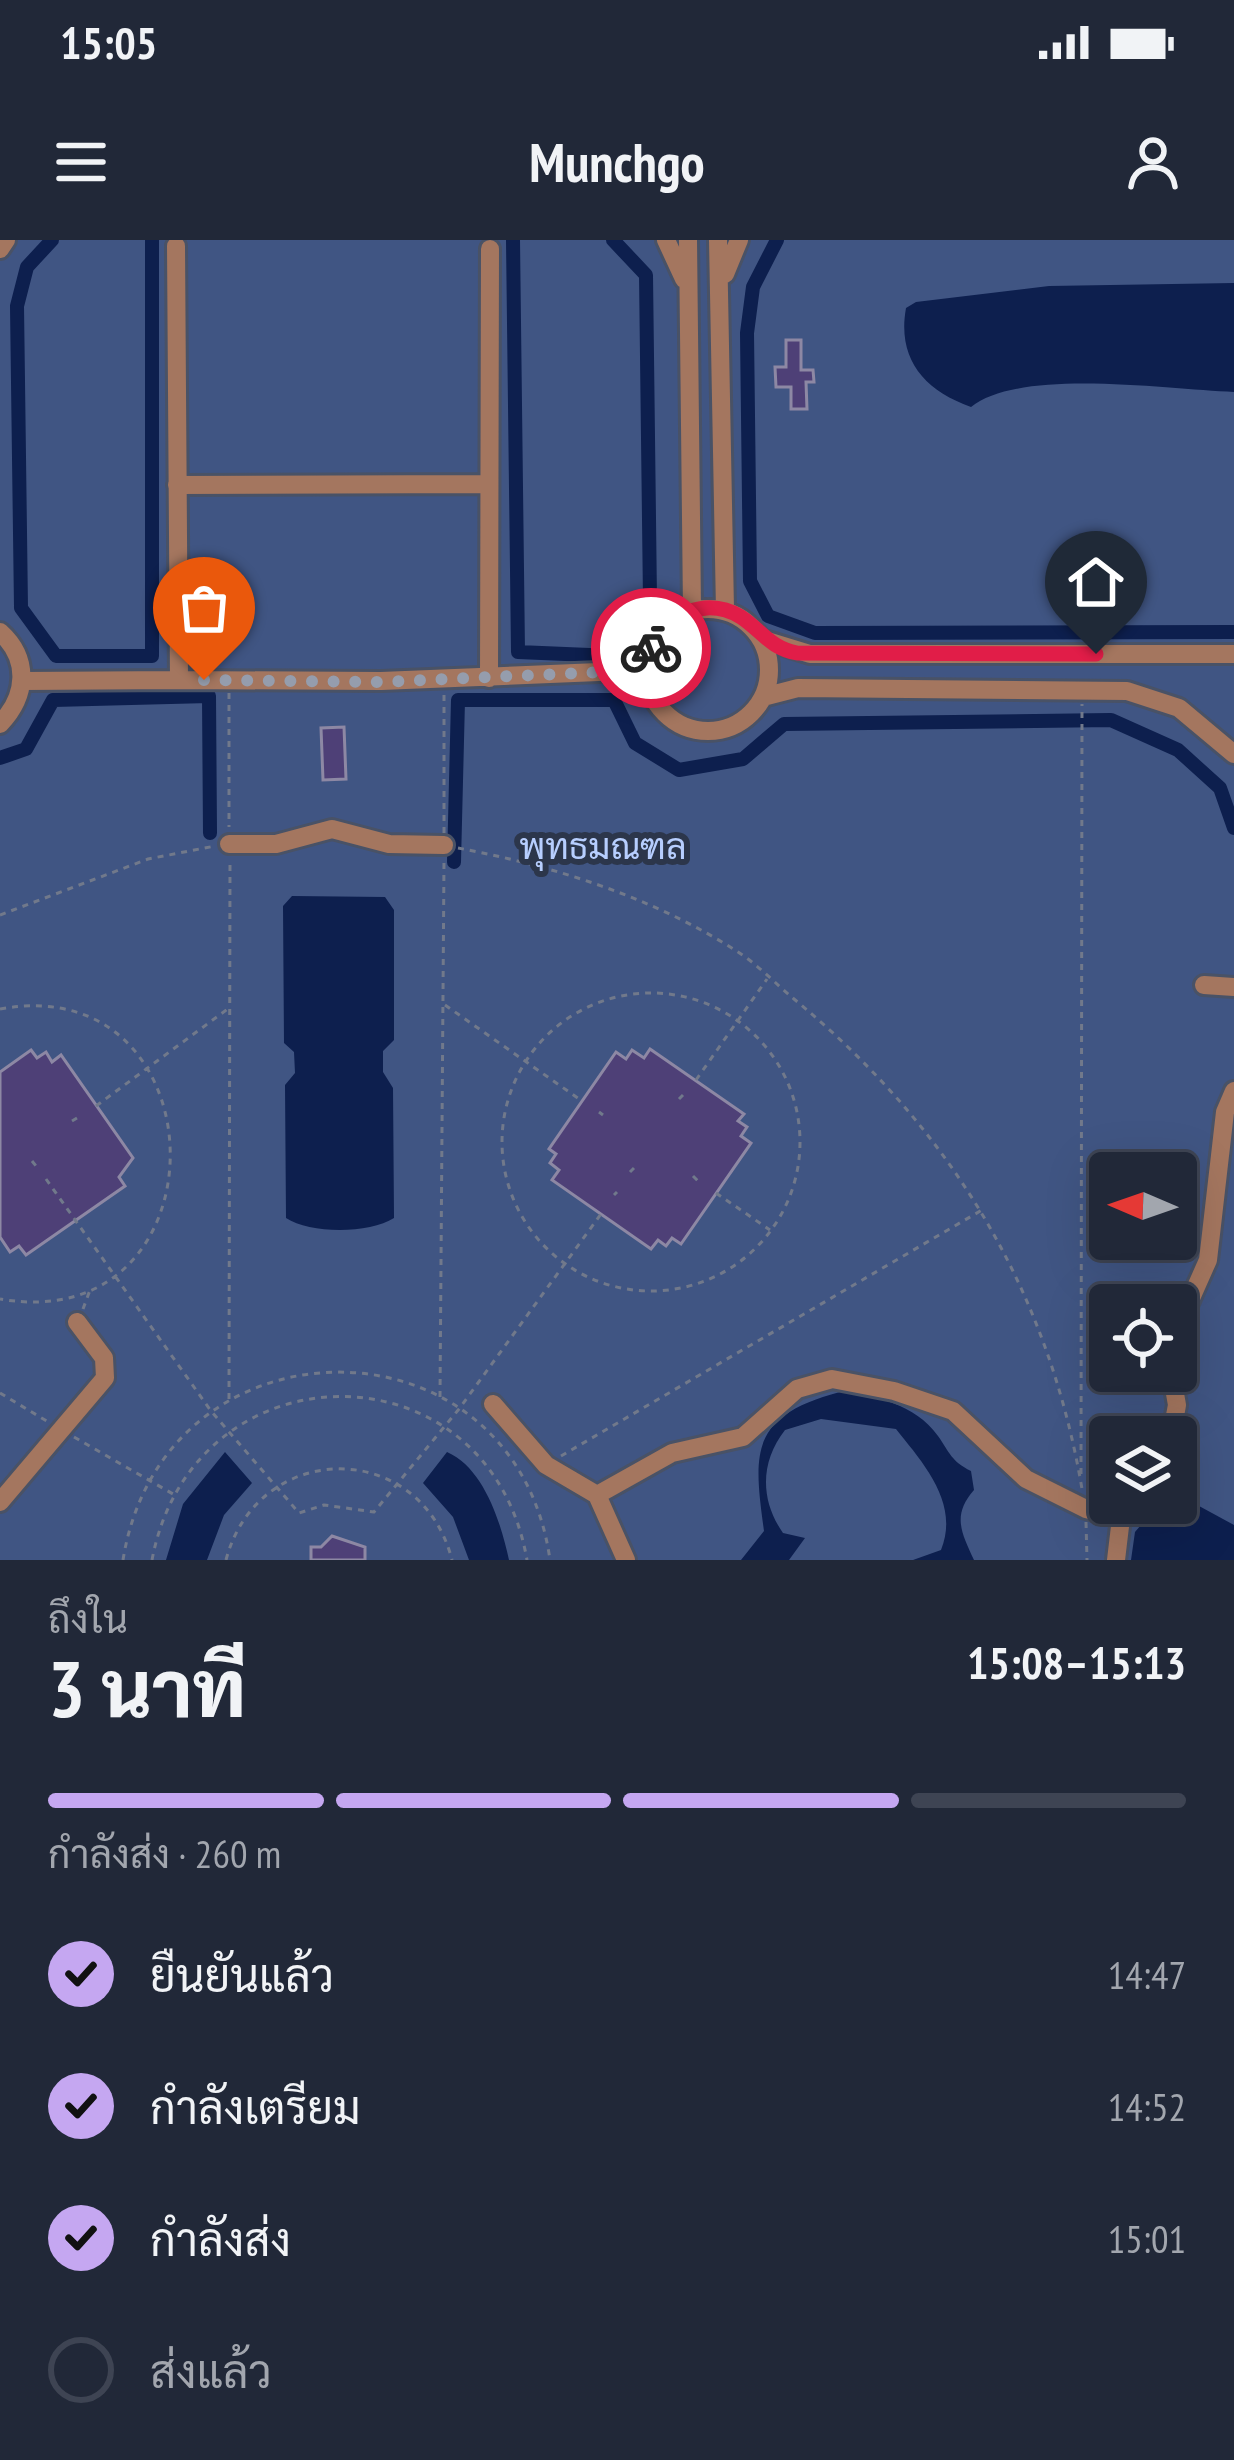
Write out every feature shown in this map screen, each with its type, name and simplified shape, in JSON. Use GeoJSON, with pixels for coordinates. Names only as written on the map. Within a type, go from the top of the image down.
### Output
{"type":"FeatureCollection","features":[{"type":"Feature","properties":{"kind":"street"},"geometry":{"type":"LineString","coordinates":[[0,249],[6,240]]}},
{"type":"Feature","properties":{"kind":"street"},"geometry":{"type":"LineString","coordinates":[[666,240],[688,289]]}},
{"type":"Feature","properties":{"kind":"street"},"geometry":{"type":"LineString","coordinates":[[688,240],[692,610]]}},
{"type":"Feature","properties":{"kind":"street"},"geometry":{"type":"LineString","coordinates":[[718,240],[725,610]]}},
{"type":"Feature","properties":{"kind":"street"},"geometry":{"type":"LineString","coordinates":[[719,293],[740,240]]}},
{"type":"Feature","properties":{"kind":"street"},"geometry":{"type":"LineString","coordinates":[[176,246],[179,680]]}},
{"type":"Feature","properties":{"kind":"street"},"geometry":{"type":"LineString","coordinates":[[489,678],[490,249]]}},
{"type":"Feature","properties":{"kind":"street"},"geometry":{"type":"LineString","coordinates":[[177,485],[488,484]]}},
{"type":"Feature","properties":{"kind":"street"},"geometry":{"type":"LineString","coordinates":[[761,639],[770,668],[763,697],[739,724],[722,730],[686,728],[658,705],[647,670],[659,633],[692,610],[725,610],[761,639],[787,651],[810,654],[1234,654]]}},
{"type":"Feature","properties":{"kind":"street"},"geometry":{"type":"LineString","coordinates":[[0,632],[16,650],[23,681],[12,712],[0,724]]}},
{"type":"Feature","properties":{"kind":"street"},"geometry":{"type":"LineString","coordinates":[[23,681],[445,679],[647,670]]}},
{"type":"Feature","properties":{"kind":"street"},"geometry":{"type":"LineString","coordinates":[[763,697],[798,688],[1082,688],[1140,694],[1179,708],[1234,754]]}},
{"type":"Feature","properties":{"kind":"street"},"geometry":{"type":"LineString","coordinates":[[230,844],[276,844],[332,829],[389,844],[444,845]]}},
{"type":"Feature","properties":{"kind":"street"},"geometry":{"type":"LineString","coordinates":[[1204,985],[1234,987]]}},
{"type":"Feature","properties":{"kind":"street"},"geometry":{"type":"LineString","coordinates":[[1197,1285],[1208,1260],[1225,1112],[1234,1091]]}},
{"type":"Feature","properties":{"kind":"street"},"geometry":{"type":"LineString","coordinates":[[3,1488],[101,1386],[107,1369],[77,1322]]}},
{"type":"Feature","properties":{"kind":"street"},"geometry":{"type":"LineString","coordinates":[[597,1496],[672,1453],[743,1437],[797,1389],[832,1379],[894,1391],[953,1411],[1026,1479],[1089,1509]]}},
{"type":"Feature","properties":{"kind":"street"},"geometry":{"type":"LineString","coordinates":[[493,1404],[546,1465],[597,1496],[626,1560]]}},
{"type":"Feature","properties":{"kind":"street"},"geometry":{"type":"LineString","coordinates":[[1116,1560],[1122,1524]]}},
{"type":"Feature","properties":{"kind":"path"},"geometry":{"type":"LineString","coordinates":[[440,1397],[445,679]]}},
{"type":"Feature","properties":{"kind":"path"},"geometry":{"type":"LineString","coordinates":[[229,680],[229,1399]]}},
{"type":"Feature","properties":{"kind":"path"},"geometry":{"type":"LineString","coordinates":[[1081,1482],[1082,688]]}},
{"type":"Feature","properties":{"kind":"path"},"geometry":{"type":"LineString","coordinates":[[0,915],[148,860],[230,844]]}},
{"type":"Feature","properties":{"kind":"path"},"geometry":{"type":"LineString","coordinates":[[444,845],[543,868],[622,894],[738,952],[848,1042],[899,1095],[982,1209],[1059,1384],[1086,1509],[1087,1560]]}},
{"type":"Feature","properties":{"kind":"path"},"geometry":{"type":"LineString","coordinates":[[696,1080],[768,977]]}},
{"type":"Feature","properties":{"kind":"path"},"geometry":{"type":"LineString","coordinates":[[662,993],[702,1001],[738,1020],[766,1047],[787,1081],[798,1118],[799,1158],[790,1196],[771,1231],[739,1263],[698,1285],[653,1292],[608,1286],[567,1267],[534,1235],[511,1196],[506,1173],[502,1150],[506,1104],[525,1062],[550,1031],[584,1008],[622,995],[662,993]]}},
{"type":"Feature","properties":{"kind":"path"},"geometry":{"type":"LineString","coordinates":[[443,1004],[582,1102]]}},
{"type":"Feature","properties":{"kind":"path"},"geometry":{"type":"LineString","coordinates":[[0,1009],[35,1006],[105,1027],[147,1068],[168,1108],[174,1148],[171,1184],[153,1232],[112,1274],[91,1288],[41,1302],[0,1299]]}},
{"type":"Feature","properties":{"kind":"path"},"geometry":{"type":"LineString","coordinates":[[96,1106],[231,1007]]}},
{"type":"Feature","properties":{"kind":"path"},"geometry":{"type":"LineString","coordinates":[[46,1179],[211,1411],[299,1513],[324,1505],[374,1512],[459,1409],[567,1267],[601,1214]]}},
{"type":"Feature","properties":{"kind":"path"},"geometry":{"type":"LineString","coordinates":[[716,1193],[771,1231]]}},
{"type":"Feature","properties":{"kind":"path"},"geometry":{"type":"LineString","coordinates":[[546,1465],[982,1209]]}},
{"type":"Feature","properties":{"kind":"path"},"geometry":{"type":"LineString","coordinates":[[77,1322],[91,1288]]}},
{"type":"Feature","properties":{"kind":"path"},"geometry":{"type":"LineString","coordinates":[[123,1560],[149,1480],[182,1437],[229,1399],[290,1375],[334,1370],[400,1380],[440,1397],[495,1440],[523,1478],[542,1521],[550,1560]]}},
{"type":"Feature","properties":{"kind":"path"},"geometry":{"type":"LineString","coordinates":[[0,1393],[173,1494]]}},
{"type":"Feature","properties":{"kind":"path"},"geometry":{"type":"LineString","coordinates":[[152,1560],[173,1494],[195,1462],[228,1431],[278,1405],[335,1395],[392,1402],[444,1427],[478,1456],[503,1491],[526,1560]]}},
{"type":"Feature","properties":{"kind":"path"},"geometry":{"type":"LineString","coordinates":[[226,1560],[244,1518],[276,1486],[314,1471],[343,1468],[397,1484],[434,1518],[452,1560]]}},
{"type":"Feature","properties":{"kind":"green space","name":"พุทธมณฑล"},"geometry":{"type":"Polygon","coordinates":[[[0,240],[1234,240],[1234,1560],[0,1560],[0,240]]]}},
{"type":"Feature","properties":{"kind":"shaded area"},"geometry":{"type":"Polygon","coordinates":[[[1234,283],[1234,392],[1059,384],[994,395],[971,407],[927,381],[906,342],[906,308],[916,302],[1049,286],[1234,283]]]}},
{"type":"Feature","properties":{"kind":"shaded area"},"geometry":{"type":"Polygon","coordinates":[[[292,896],[385,897],[394,910],[394,1040],[383,1051],[383,1072],[393,1088],[394,1218],[370,1227],[324,1229],[286,1218],[285,1085],[295,1073],[294,1052],[284,1043],[283,906],[292,896]]]}},
{"type":"Feature","properties":{"kind":"shaded area"},"geometry":{"type":"Polygon","coordinates":[[[840,1392],[881,1399],[918,1416],[955,1460],[971,1471],[974,1490],[963,1508],[961,1524],[974,1560],[913,1560],[941,1550],[946,1516],[936,1485],[896,1429],[821,1419],[785,1430],[767,1468],[767,1494],[775,1520],[783,1533],[805,1538],[789,1560],[741,1560],[764,1531],[759,1458],[764,1440],[789,1413],[840,1392]]]}},
{"type":"Feature","properties":{"kind":"shaded area"},"geometry":{"type":"Polygon","coordinates":[[[225,1452],[252,1483],[224,1515],[207,1560],[166,1560],[183,1504],[225,1452]]]}},
{"type":"Feature","properties":{"kind":"shaded area"},"geometry":{"type":"Polygon","coordinates":[[[447,1452],[481,1483],[509,1560],[469,1560],[453,1517],[423,1483],[447,1452]]]}},
{"type":"Feature","properties":{"kind":"shaded area"},"geometry":{"type":"Polygon","coordinates":[[[1197,1505],[1234,1525],[1234,1560],[1131,1560],[1135,1532],[1142,1524],[1197,1524],[1197,1505]]]}},
{"type":"Feature","properties":{"kind":"building"},"geometry":{"type":"Polygon","coordinates":[[[786,340],[801,340],[801,370],[813,370],[814,382],[806,382],[807,409],[791,409],[791,387],[776,387],[775,367],[786,367],[786,340]]]}},
{"type":"Feature","properties":{"kind":"building"},"geometry":{"type":"Polygon","coordinates":[[[344,727],[346,779],[323,780],[321,728],[344,727]]]}},
{"type":"Feature","properties":{"kind":"building"},"geometry":{"type":"Polygon","coordinates":[[[650,1049],[744,1114],[738,1121],[747,1127],[741,1136],[751,1143],[681,1244],[672,1238],[666,1246],[658,1240],[651,1249],[552,1180],[559,1170],[550,1163],[556,1154],[549,1149],[616,1052],[626,1059],[632,1050],[644,1058],[650,1049]]]}},
{"type":"Feature","properties":{"kind":"building"},"geometry":{"type":"Polygon","coordinates":[[[31,1050],[37,1058],[46,1052],[52,1062],[61,1055],[133,1158],[119,1177],[125,1186],[26,1255],[19,1246],[10,1252],[0,1237],[0,1072],[31,1050]]]}},
{"type":"Feature","properties":{"kind":"building"},"geometry":{"type":"Polygon","coordinates":[[[332,1536],[365,1547],[365,1560],[311,1560],[311,1547],[321,1547],[332,1536]]]}},
{"type":"Feature","properties":{"kind":"waterway"},"geometry":{"type":"LineString","coordinates":[[52,240],[27,267],[17,306],[21,608],[56,656],[152,656],[152,240]]}},
{"type":"Feature","properties":{"kind":"waterway"},"geometry":{"type":"LineString","coordinates":[[513,240],[518,652],[613,656],[650,600],[646,275],[613,240]]}},
{"type":"Feature","properties":{"kind":"waterway"},"geometry":{"type":"LineString","coordinates":[[777,240],[753,287],[747,333],[750,581],[768,616],[815,633],[1234,632]]}},
{"type":"Feature","properties":{"kind":"waterway"},"geometry":{"type":"LineString","coordinates":[[0,758],[26,749],[53,700],[209,696],[210,833]]}},
{"type":"Feature","properties":{"kind":"waterway"},"geometry":{"type":"LineString","coordinates":[[454,862],[458,700],[614,700],[635,743],[679,770],[743,759],[784,724],[1111,720],[1178,750],[1220,788],[1234,828]]}},
{"type":"Feature","properties":{"kind":"way so far"},"geometry":{"type":"LineString","coordinates":[[204,680],[381,682],[647,670],[651,648]]}},
{"type":"Feature","properties":{"kind":"route"},"geometry":{"type":"LineString","coordinates":[[651,648],[668,623],[692,610],[708,608],[740,616],[761,639],[797,653],[1096,654]]}}]}
